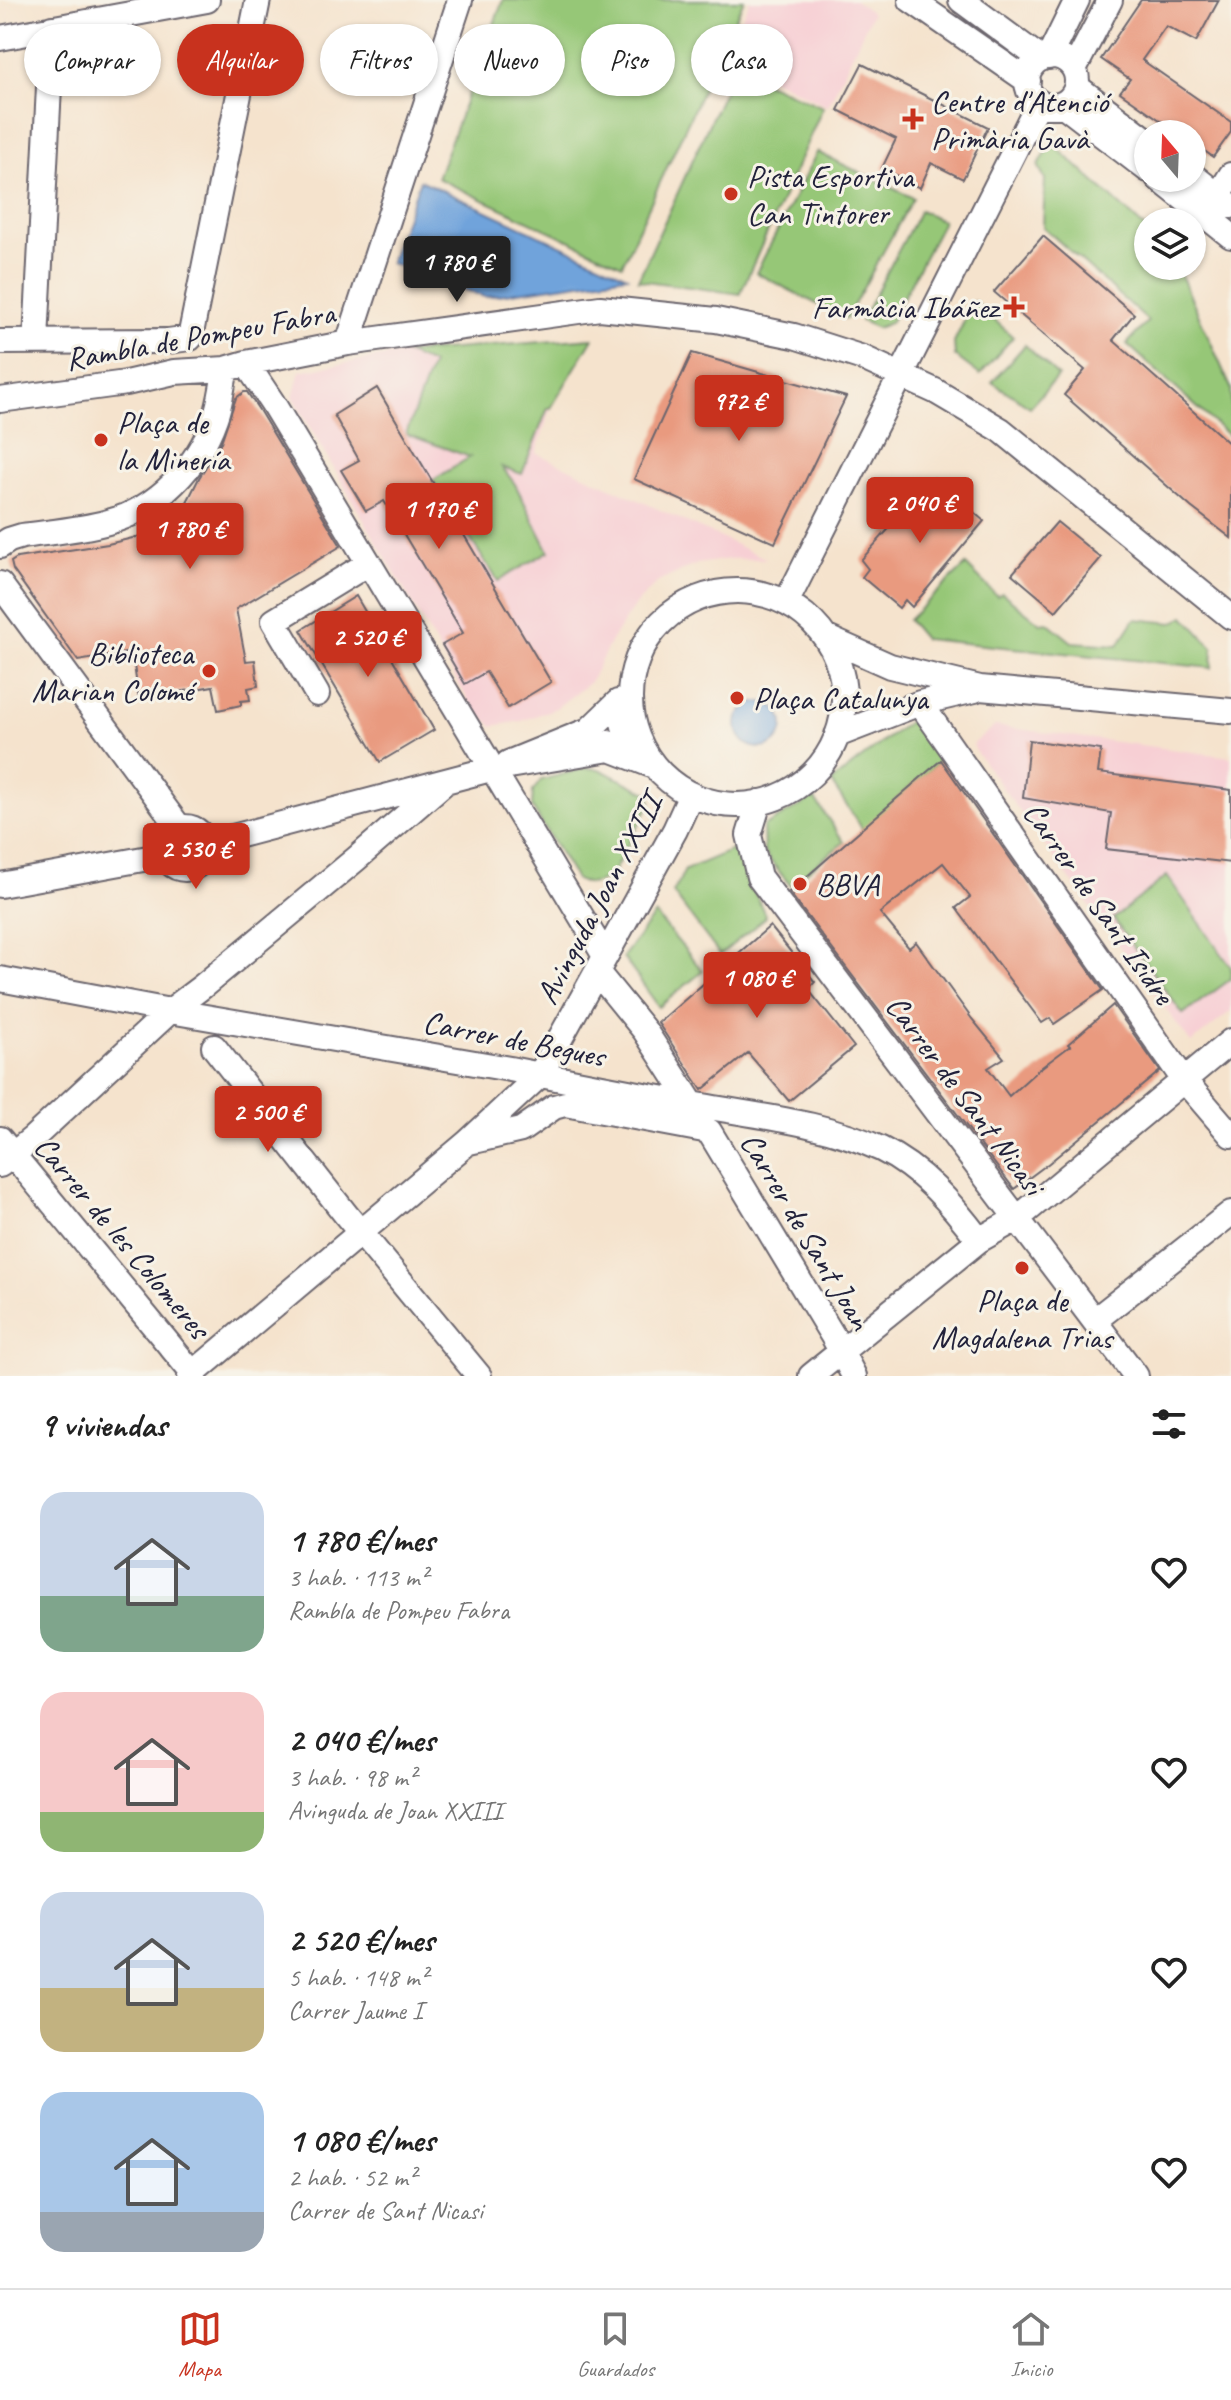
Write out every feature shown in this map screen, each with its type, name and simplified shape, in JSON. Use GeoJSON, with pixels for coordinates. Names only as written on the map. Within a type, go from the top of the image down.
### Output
{"type":"FeatureCollection","features":[{"type":"Feature","properties":{"kind":"street"},"geometry":{"type":"LineString","coordinates":[[74,24],[207,0]]}},
{"type":"Feature","properties":{"kind":"street"},"geometry":{"type":"LineString","coordinates":[[174,372],[258,0]]}},
{"type":"Feature","properties":{"kind":"street"},"geometry":{"type":"LineString","coordinates":[[348,343],[460,0]]}},
{"type":"Feature","properties":{"kind":"street"},"geometry":{"type":"LineString","coordinates":[[911,0],[1056,89],[1089,94],[1134,130]]}},
{"type":"Feature","properties":{"kind":"street"},"geometry":{"type":"LineString","coordinates":[[961,0],[1045,58],[1064,60],[1056,89]]}},
{"type":"Feature","properties":{"kind":"street"},"geometry":{"type":"LineString","coordinates":[[1077,0],[1045,58],[1033,66],[1134,158]]}},
{"type":"Feature","properties":{"kind":"street"},"geometry":{"type":"LineString","coordinates":[[786,603],[900,376],[1056,89],[1110,0]]}},
{"type":"Feature","properties":{"kind":"street"},"geometry":{"type":"LineString","coordinates":[[0,38],[24,33]]}},
{"type":"Feature","properties":{"kind":"street"},"geometry":{"type":"LineString","coordinates":[[36,341],[49,96]]}},
{"type":"Feature","properties":{"kind":"street"},"geometry":{"type":"LineString","coordinates":[[1206,186],[1225,201],[1231,175]]}},
{"type":"Feature","properties":{"kind":"street"},"geometry":{"type":"LineString","coordinates":[[1176,192],[1231,236]]}},
{"type":"Feature","properties":{"kind":"street","name":"Rambla de Pompeu Fabra"},"geometry":{"type":"LineString","coordinates":[[0,400],[126,383],[174,372],[227,367],[348,343],[600,308],[716,320],[794,336],[863,358],[935,391],[1001,430],[1231,617]]}},
{"type":"Feature","properties":{"kind":"street"},"geometry":{"type":"LineString","coordinates":[[0,342],[179,339],[227,367],[369,563],[499,766],[601,964],[692,1104]]}},
{"type":"Feature","properties":{"kind":"street"},"geometry":{"type":"LineString","coordinates":[[4,543],[22,536],[109,522],[140,509],[166,490],[188,469],[206,440],[216,416],[227,367]]}},
{"type":"Feature","properties":{"kind":"street"},"geometry":{"type":"LineString","coordinates":[[317,694],[274,621],[369,563]]}},
{"type":"Feature","properties":{"kind":"street"},"geometry":{"type":"LineString","coordinates":[[0,584],[179,827]]}},
{"type":"Feature","properties":{"kind":"street"},"geometry":{"type":"LineString","coordinates":[[499,766],[595,716],[667,617],[710,595],[739,591],[758,593],[786,603],[811,621],[835,655],[843,685],[843,715],[825,759],[807,779],[785,793],[759,802],[723,804],[691,795],[654,766],[642,748],[632,718],[630,697],[635,665]]}},
{"type":"Feature","properties":{"kind":"street"},"geometry":{"type":"LineString","coordinates":[[825,637],[890,666],[980,688],[1231,711]]}},
{"type":"Feature","properties":{"kind":"street"},"geometry":{"type":"LineString","coordinates":[[837,735],[920,703],[980,688]]}},
{"type":"Feature","properties":{"kind":"street","name":"Carrer de Sant Isidre"},"geometry":{"type":"LineString","coordinates":[[920,703],[1184,1080],[1231,1135]]}},
{"type":"Feature","properties":{"kind":"street"},"geometry":{"type":"LineString","coordinates":[[206,844],[499,766],[610,749],[654,766]]}},
{"type":"Feature","properties":{"kind":"street"},"geometry":{"type":"LineString","coordinates":[[4,1153],[445,782]]}},
{"type":"Feature","properties":{"kind":"street","name":"Avinguda Joan XXIII"},"geometry":{"type":"LineString","coordinates":[[193,1375],[467,1143],[540,1075],[691,795]]}},
{"type":"Feature","properties":{"kind":"street","name":"Carrer de Sant Nicasi"},"geometry":{"type":"LineString","coordinates":[[759,802],[749,835],[759,877],[1136,1376]]}},
{"type":"Feature","properties":{"kind":"street"},"geometry":{"type":"LineString","coordinates":[[179,827],[196,830],[206,844],[202,860],[192,868],[176,867],[165,855],[163,847],[171,831],[179,827]]}},
{"type":"Feature","properties":{"kind":"street"},"geometry":{"type":"LineString","coordinates":[[0,885],[165,855]]}},
{"type":"Feature","properties":{"kind":"street","name":"Carrer de Begues"},"geometry":{"type":"LineString","coordinates":[[0,979],[822,1128],[882,1150],[926,1179],[955,1208],[979,1240]]}},
{"type":"Feature","properties":{"kind":"street"},"geometry":{"type":"LineString","coordinates":[[811,1376],[979,1240],[1018,1218],[1231,1041]]}},
{"type":"Feature","properties":{"kind":"street"},"geometry":{"type":"LineString","coordinates":[[214,1047],[479,1376]]}},
{"type":"Feature","properties":{"kind":"street","name":"Carrer de Sant Joan"},"geometry":{"type":"LineString","coordinates":[[467,1143],[521,1130],[554,1107],[565,1104],[709,1131],[854,1376]]}},
{"type":"Feature","properties":{"kind":"street","name":"Carrer de les Colomeres"},"geometry":{"type":"LineString","coordinates":[[4,1153],[193,1375]]}},
{"type":"Feature","properties":{"kind":"street"},"geometry":{"type":"LineString","coordinates":[[1095,1320],[1231,1213]]}},
{"type":"Feature","properties":{"kind":"shaded area"},"geometry":{"type":"Polygon","coordinates":[[[750,0],[855,0],[872,13],[828,106],[793,89],[793,24],[739,24],[750,0]]]}},
{"type":"Feature","properties":{"kind":"shaded area"},"geometry":{"type":"Polygon","coordinates":[[[405,353],[551,408],[536,453],[767,559],[730,559],[697,564],[658,582],[635,605],[612,639],[590,682],[556,708],[522,721],[493,726],[474,710],[293,398],[300,371],[405,353]]]}},
{"type":"Feature","properties":{"kind":"shaded area"},"geometry":{"type":"Polygon","coordinates":[[[995,726],[1231,757],[1231,1011],[1191,1043],[976,752],[973,744],[995,726]]]}},
{"type":"Feature","properties":{"kind":"green space"},"geometry":{"type":"Polygon","coordinates":[[[503,0],[744,0],[733,24],[691,24],[691,96],[700,96],[622,265],[437,178],[467,96],[565,96],[565,24],[494,24],[503,0]]]}},
{"type":"Feature","properties":{"kind":"green space","name":"Pista Esportiva Can Tintorer"},"geometry":{"type":"Polygon","coordinates":[[[793,94],[823,107],[740,294],[638,280],[722,96],[793,94]]]}},
{"type":"Feature","properties":{"kind":"green space"},"geometry":{"type":"Polygon","coordinates":[[[1053,144],[1134,218],[1134,280],[1183,280],[1231,388],[1231,438],[1127,344],[1148,321],[1043,227],[1045,179],[1038,165],[1053,144]]]}},
{"type":"Feature","properties":{"kind":"green space"},"geometry":{"type":"Polygon","coordinates":[[[817,152],[913,198],[846,319],[756,273],[817,152]]]}},
{"type":"Feature","properties":{"kind":"green space"},"geometry":{"type":"Polygon","coordinates":[[[920,210],[943,221],[890,323],[877,328],[861,321],[920,210]]]}},
{"type":"Feature","properties":{"kind":"green space"},"geometry":{"type":"Polygon","coordinates":[[[974,301],[1013,337],[980,375],[955,356],[954,342],[974,301]]]}},
{"type":"Feature","properties":{"kind":"green space"},"geometry":{"type":"Polygon","coordinates":[[[593,338],[551,408],[548,408],[522,474],[502,467],[515,484],[549,551],[498,581],[432,481],[470,457],[406,434],[432,364],[405,353],[593,338]]]}},
{"type":"Feature","properties":{"kind":"green space"},"geometry":{"type":"Polygon","coordinates":[[[1025,345],[1058,376],[1030,407],[992,382],[1025,345]]]}},
{"type":"Feature","properties":{"kind":"green space"},"geometry":{"type":"Polygon","coordinates":[[[966,565],[997,596],[1002,593],[1040,623],[1047,622],[1072,642],[1118,645],[1135,619],[1173,623],[1185,616],[1213,648],[1212,668],[924,639],[908,620],[966,565]]]}},
{"type":"Feature","properties":{"kind":"green space"},"geometry":{"type":"Polygon","coordinates":[[[911,720],[941,760],[863,830],[831,782],[911,720]]]}},
{"type":"Feature","properties":{"kind":"green space"},"geometry":{"type":"Polygon","coordinates":[[[586,768],[599,769],[648,793],[651,802],[611,876],[590,883],[576,880],[532,807],[533,791],[541,780],[586,768]]]}},
{"type":"Feature","properties":{"kind":"green space"},"geometry":{"type":"Polygon","coordinates":[[[814,798],[844,842],[790,885],[764,853],[763,827],[814,798]]]}},
{"type":"Feature","properties":{"kind":"green space"},"geometry":{"type":"Polygon","coordinates":[[[739,847],[748,878],[766,917],[720,955],[673,893],[685,870],[739,847]]]}},
{"type":"Feature","properties":{"kind":"green space"},"geometry":{"type":"Polygon","coordinates":[[[1167,876],[1231,967],[1231,979],[1183,1014],[1113,919],[1167,876]]]}},
{"type":"Feature","properties":{"kind":"green space"},"geometry":{"type":"Polygon","coordinates":[[[655,914],[703,971],[659,1007],[623,957],[655,914]]]}},
{"type":"Feature","properties":{"kind":"water"},"geometry":{"type":"Polygon","coordinates":[[[420,180],[627,276],[485,297],[390,263],[420,180]]]}},
{"type":"Feature","properties":{"kind":"water"},"geometry":{"type":"Polygon","coordinates":[[[760,702],[776,709],[783,725],[776,741],[760,748],[744,741],[737,725],[744,709],[760,702]]]}},
{"type":"Feature","properties":{"kind":"building"},"geometry":{"type":"Polygon","coordinates":[[[1141,0],[1219,0],[1196,42],[1166,26],[1142,60],[1231,122],[1231,132],[1213,157],[1206,152],[1206,120],[1160,120],[1120,92],[1130,79],[1101,59],[1141,0]]]}},
{"type":"Feature","properties":{"kind":"building","name":"Centre d'Atenció Primària Gavà"},"geometry":{"type":"Polygon","coordinates":[[[862,64],[988,127],[963,179],[931,163],[920,188],[882,168],[896,139],[838,110],[862,64]]]}},
{"type":"Feature","properties":{"kind":"building"},"geometry":{"type":"Polygon","coordinates":[[[1043,236],[1134,314],[1113,340],[1231,445],[1231,538],[1191,507],[1064,395],[1085,370],[994,292],[1043,236]]]}},
{"type":"Feature","properties":{"kind":"building"},"geometry":{"type":"Polygon","coordinates":[[[692,353],[846,397],[775,543],[634,479],[692,353]]]}},
{"type":"Feature","properties":{"kind":"building"},"geometry":{"type":"Polygon","coordinates":[[[377,388],[551,682],[508,708],[486,672],[465,684],[442,645],[463,633],[384,501],[366,511],[341,470],[359,460],[334,415],[377,388]]]}},
{"type":"Feature","properties":{"kind":"building"},"geometry":{"type":"Polygon","coordinates":[[[244,392],[259,410],[341,546],[236,609],[246,661],[255,660],[258,686],[248,688],[250,700],[218,710],[213,686],[139,699],[132,652],[78,661],[13,570],[11,562],[17,558],[108,544],[149,534],[184,508],[221,442],[236,398],[244,392]]]}},
{"type":"Feature","properties":{"kind":"building"},"geometry":{"type":"Polygon","coordinates":[[[934,478],[984,521],[912,607],[905,600],[899,608],[862,577],[868,569],[861,560],[934,478]]]}},
{"type":"Feature","properties":{"kind":"building"},"geometry":{"type":"Polygon","coordinates":[[[1057,522],[1101,558],[1056,611],[1012,574],[1057,522]]]}},
{"type":"Feature","properties":{"kind":"building"},"geometry":{"type":"Polygon","coordinates":[[[356,596],[434,730],[380,762],[301,630],[356,596]]]}},
{"type":"Feature","properties":{"kind":"building"},"geometry":{"type":"Polygon","coordinates":[[[1029,740],[1101,750],[1098,773],[1231,790],[1231,863],[1106,849],[1111,813],[1023,798],[1029,740]]]}},
{"type":"Feature","properties":{"kind":"building"},"geometry":{"type":"Polygon","coordinates":[[[941,760],[1103,990],[1054,1024],[1050,1018],[1042,1023],[956,908],[970,897],[943,863],[880,913],[909,948],[916,942],[1004,1058],[988,1068],[1009,1096],[1070,1046],[1068,1044],[1113,1005],[1160,1071],[1014,1189],[789,892],[941,760]]]}},
{"type":"Feature","properties":{"kind":"building"},"geometry":{"type":"Polygon","coordinates":[[[770,926],[815,982],[808,989],[854,1047],[789,1101],[748,1053],[702,1090],[658,1023],[770,926]]]}},
{"type":"Feature","properties":{"kind":"place","name":"Centre d'Atenció Primària Gavà"},"geometry":{"type":"Point","coordinates":[913,119]}},
{"type":"Feature","properties":{"kind":"place","name":"Pista Esportiva Can Tintorer"},"geometry":{"type":"Point","coordinates":[731,194]}},
{"type":"Feature","properties":{"kind":"place","name":"Farmàcia Ibáñez"},"geometry":{"type":"Point","coordinates":[1014,307]}},
{"type":"Feature","properties":{"kind":"place","name":"Plaça de la Minería"},"geometry":{"type":"Point","coordinates":[101,440]}},
{"type":"Feature","properties":{"kind":"place","name":"Biblioteca Marian Colomé"},"geometry":{"type":"Point","coordinates":[209,671]}},
{"type":"Feature","properties":{"kind":"place","name":"Plaça Catalunya"},"geometry":{"type":"Point","coordinates":[737,698]}},
{"type":"Feature","properties":{"kind":"place","name":"BBVA"},"geometry":{"type":"Point","coordinates":[800,884]}},
{"type":"Feature","properties":{"kind":"place","name":"Plaça de Magdalena Trias"},"geometry":{"type":"Point","coordinates":[1022,1268]}}]}
